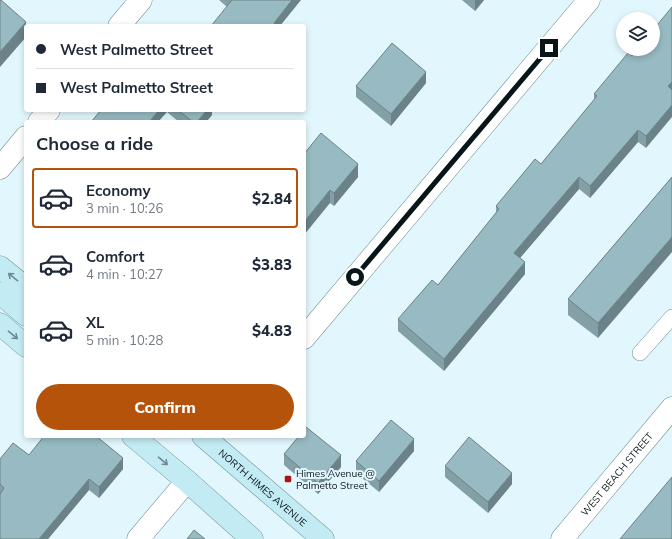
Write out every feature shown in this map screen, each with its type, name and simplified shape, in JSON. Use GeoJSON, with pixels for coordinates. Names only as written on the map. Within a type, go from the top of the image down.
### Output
{"type":"FeatureCollection","features":[{"type":"Feature","properties":{"kind":"street"},"geometry":{"type":"LineString","coordinates":[[121,24],[141,0]]}},
{"type":"Feature","properties":{"kind":"street"},"geometry":{"type":"LineString","coordinates":[[306,336],[589,0]]}},
{"type":"Feature","properties":{"kind":"street"},"geometry":{"type":"LineString","coordinates":[[40,120],[47,112]]}},
{"type":"Feature","properties":{"kind":"street"},"geometry":{"type":"LineString","coordinates":[[0,168],[24,139]]}},
{"type":"Feature","properties":{"kind":"street"},"geometry":{"type":"LineString","coordinates":[[0,267],[24,286]]}},
{"type":"Feature","properties":{"kind":"street"},"geometry":{"type":"LineString","coordinates":[[0,293],[24,313]]}},
{"type":"Feature","properties":{"kind":"street"},"geometry":{"type":"LineString","coordinates":[[0,324],[24,344]]}},
{"type":"Feature","properties":{"kind":"street","name":"WEST BEACH STREET"},"geometry":{"type":"LineString","coordinates":[[562,539],[672,408]]}},
{"type":"Feature","properties":{"kind":"street"},"geometry":{"type":"LineString","coordinates":[[135,438],[187,481],[252,539]]}},
{"type":"Feature","properties":{"kind":"street","name":"NORTH HIMES AVENUE"},"geometry":{"type":"LineString","coordinates":[[212,439],[323,539]]}},
{"type":"Feature","properties":{"kind":"street"},"geometry":{"type":"LineString","coordinates":[[138,539],[187,481]]}},
{"type":"Feature","properties":{"kind":"lane"},"geometry":{"type":"LineString","coordinates":[[640,353],[672,316]]}},
{"type":"Feature","properties":{"kind":"building"},"geometry":{"type":"Polygon","coordinates":[[[0,0],[1,0],[26,22],[0,52],[0,0]]]}},
{"type":"Feature","properties":{"kind":"building"},"geometry":{"type":"Polygon","coordinates":[[[232,0],[292,0],[274,23],[275,24],[213,24],[232,0]]]}},
{"type":"Feature","properties":{"kind":"building"},"geometry":{"type":"Polygon","coordinates":[[[672,7],[672,82],[668,86],[672,90],[672,105],[646,136],[638,130],[590,186],[579,177],[514,253],[525,262],[444,359],[398,319],[432,280],[438,285],[499,209],[496,206],[535,159],[541,164],[597,96],[594,94],[626,56],[660,56],[660,22],[672,7]]]}},
{"type":"Feature","properties":{"kind":"building"},"geometry":{"type":"Polygon","coordinates":[[[392,43],[426,72],[391,114],[356,86],[392,43]]]}},
{"type":"Feature","properties":{"kind":"building"},"geometry":{"type":"Polygon","coordinates":[[[99,112],[157,112],[151,120],[93,120],[99,112]]]}},
{"type":"Feature","properties":{"kind":"building"},"geometry":{"type":"Polygon","coordinates":[[[180,112],[205,112],[199,120],[190,120],[180,112]]]}},
{"type":"Feature","properties":{"kind":"building"},"geometry":{"type":"Polygon","coordinates":[[[321,133],[358,164],[334,193],[330,190],[306,220],[306,152],[321,133]]]}},
{"type":"Feature","properties":{"kind":"building"},"geometry":{"type":"Polygon","coordinates":[[[672,177],[672,237],[598,323],[568,299],[672,177]]]}},
{"type":"Feature","properties":{"kind":"building"},"geometry":{"type":"Polygon","coordinates":[[[391,420],[414,439],[379,481],[356,461],[391,420]]]}},
{"type":"Feature","properties":{"kind":"building"},"geometry":{"type":"Polygon","coordinates":[[[306,427],[341,455],[318,483],[284,454],[297,438],[306,438],[306,427]]]}},
{"type":"Feature","properties":{"kind":"building"},"geometry":{"type":"Polygon","coordinates":[[[469,437],[512,473],[488,502],[445,466],[469,437]]]}},
{"type":"Feature","properties":{"kind":"building"},"geometry":{"type":"Polygon","coordinates":[[[42,438],[98,438],[123,458],[99,487],[89,479],[39,539],[0,539],[0,494],[4,488],[0,484],[0,459],[13,443],[29,455],[42,438]]]}},
{"type":"Feature","properties":{"kind":"building"},"geometry":{"type":"Polygon","coordinates":[[[672,477],[672,539],[620,539],[672,477]]]}},
{"type":"Feature","properties":{"kind":"building"},"geometry":{"type":"Polygon","coordinates":[[[194,530],[205,539],[187,539],[194,530]]]}},
{"type":"Feature","properties":{"kind":"place","name":"Himes Avenue @ Palmetto Street"},"geometry":{"type":"Point","coordinates":[288,479]}},
{"type":"Feature","properties":{"kind":"route"},"geometry":{"type":"LineString","coordinates":[[355,277],[549,48]]}}]}
